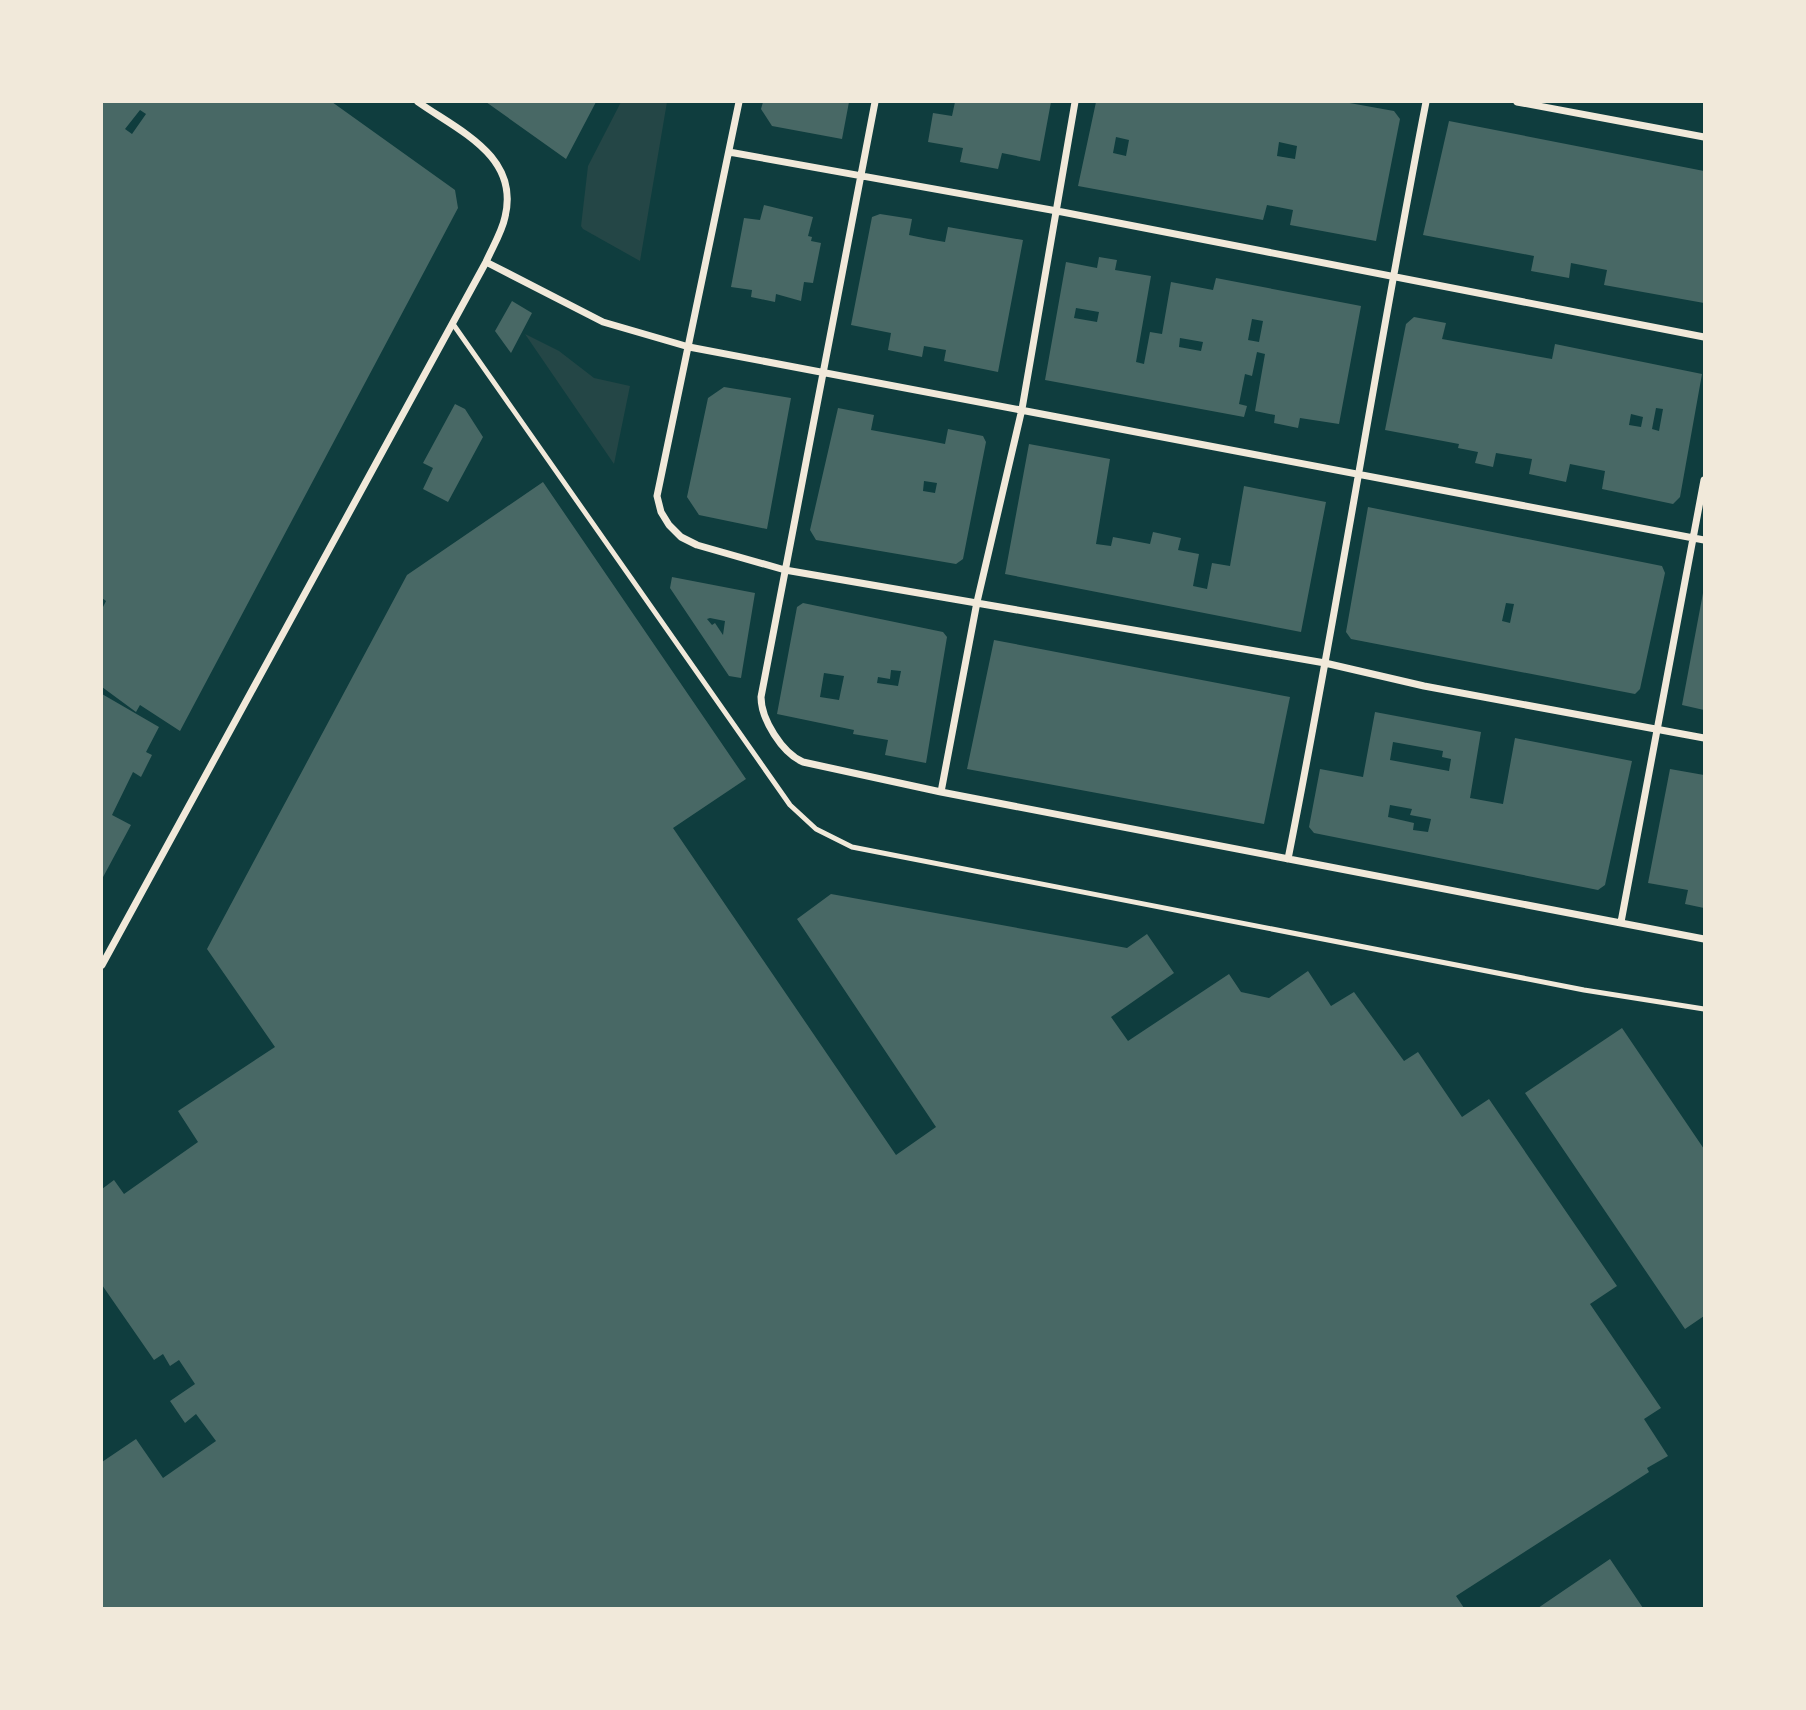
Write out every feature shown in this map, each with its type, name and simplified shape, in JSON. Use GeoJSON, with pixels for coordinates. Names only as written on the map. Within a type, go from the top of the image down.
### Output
{"type":"FeatureCollection","features":[{"type":"Feature","properties":{"kind":"street"},"geometry":{"type":"LineString","coordinates":[[102,965],[453,324],[486,262],[505,218],[508,193],[503,171],[493,156],[418,102]]}},
{"type":"Feature","properties":{"kind":"street"},"geometry":{"type":"LineString","coordinates":[[740,102],[657,496],[661,512],[681,537],[697,545],[785,570],[1325,663],[1424,687],[1704,738]]}},
{"type":"Feature","properties":{"kind":"street"},"geometry":{"type":"LineString","coordinates":[[875,102],[761,697],[761,706],[774,731],[797,759],[941,792],[1704,939]]}},
{"type":"Feature","properties":{"kind":"street"},"geometry":{"type":"LineString","coordinates":[[941,792],[977,602],[1022,409],[1075,102]]}},
{"type":"Feature","properties":{"kind":"street"},"geometry":{"type":"LineString","coordinates":[[1288,859],[1426,102]]}},
{"type":"Feature","properties":{"kind":"street"},"geometry":{"type":"LineString","coordinates":[[1517,102],[1704,137]]}},
{"type":"Feature","properties":{"kind":"street"},"geometry":{"type":"LineString","coordinates":[[729,152],[1056,211],[1704,337]]}},
{"type":"Feature","properties":{"kind":"street"},"geometry":{"type":"LineString","coordinates":[[486,262],[603,322],[689,347],[1704,540]]}},
{"type":"Feature","properties":{"kind":"street"},"geometry":{"type":"LineString","coordinates":[[1621,922],[1704,480]]}},
{"type":"Feature","properties":{"kind":"lane"},"geometry":{"type":"LineString","coordinates":[[453,324],[790,805],[816,829],[852,848],[1584,990],[1704,1009]]}},
{"type":"Feature","properties":{"kind":"shaded area"},"geometry":{"type":"Polygon","coordinates":[[[621,102],[667,102],[640,261],[581,226],[588,166],[621,102]]]}},
{"type":"Feature","properties":{"kind":"shaded area"},"geometry":{"type":"Polygon","coordinates":[[[525,334],[559,351],[594,378],[630,386],[614,464],[525,334]]]}},
{"type":"Feature","properties":{"kind":"building"},"geometry":{"type":"Polygon","coordinates":[[[102,102],[332,102],[455,190],[458,208],[180,731],[140,705],[136,712],[102,687],[102,609],[106,601],[102,598],[102,102]],[[140,110],[125,129],[132,134],[146,114],[140,110]]]}},
{"type":"Feature","properties":{"kind":"building"},"geometry":{"type":"Polygon","coordinates":[[[486,102],[596,102],[566,159],[486,102]]]}},
{"type":"Feature","properties":{"kind":"building"},"geometry":{"type":"Polygon","coordinates":[[[763,102],[849,102],[842,139],[772,126],[761,109],[763,102]]]}},
{"type":"Feature","properties":{"kind":"building"},"geometry":{"type":"Polygon","coordinates":[[[955,102],[1051,102],[1040,161],[1002,153],[998,169],[960,162],[963,148],[928,142],[933,113],[952,116],[955,102]]]}},
{"type":"Feature","properties":{"kind":"building"},"geometry":{"type":"Polygon","coordinates":[[[1096,102],[1344,102],[1394,111],[1400,119],[1376,241],[1290,225],[1293,210],[1267,205],[1263,220],[1078,186],[1096,102]],[[1116,137],[1113,153],[1126,156],[1129,140],[1116,137]],[[1279,142],[1277,156],[1295,159],[1297,146],[1279,142]]]}},
{"type":"Feature","properties":{"kind":"building"},"geometry":{"type":"Polygon","coordinates":[[[1449,121],[1704,171],[1704,303],[1604,285],[1607,270],[1571,263],[1569,278],[1531,271],[1534,256],[1423,235],[1449,121]]]}},
{"type":"Feature","properties":{"kind":"building"},"geometry":{"type":"Polygon","coordinates":[[[764,205],[813,217],[808,236],[812,237],[811,241],[821,243],[813,283],[804,282],[801,301],[776,294],[775,302],[751,297],[752,290],[731,287],[744,218],[760,220],[764,205]]]}},
{"type":"Feature","properties":{"kind":"building"},"geometry":{"type":"Polygon","coordinates":[[[880,214],[912,219],[909,235],[928,239],[945,242],[948,227],[1023,240],[998,372],[944,361],[946,350],[924,346],[922,357],[888,350],[891,333],[851,325],[872,217],[880,214]]]}},
{"type":"Feature","properties":{"kind":"building"},"geometry":{"type":"Polygon","coordinates":[[[1099,257],[1117,260],[1115,270],[1151,276],[1136,362],[1144,364],[1150,332],[1162,334],[1171,282],[1213,290],[1216,278],[1361,306],[1339,424],[1300,418],[1298,428],[1274,423],[1275,415],[1255,411],[1265,354],[1257,352],[1252,376],[1245,374],[1239,404],[1247,406],[1244,417],[1045,380],[1066,262],[1097,268],[1099,257]],[[1076,308],[1074,318],[1097,322],[1099,312],[1076,308]],[[1252,319],[1248,340],[1259,342],[1263,321],[1252,319]],[[1180,338],[1179,347],[1201,351],[1203,342],[1180,338]]]}},
{"type":"Feature","properties":{"kind":"building"},"geometry":{"type":"Polygon","coordinates":[[[512,301],[532,313],[511,353],[495,331],[512,301]]]}},
{"type":"Feature","properties":{"kind":"building"},"geometry":{"type":"Polygon","coordinates":[[[1414,317],[1446,323],[1442,339],[1552,359],[1555,344],[1702,374],[1680,497],[1673,504],[1602,489],[1605,471],[1570,464],[1566,482],[1529,474],[1532,459],[1496,453],[1493,467],[1475,463],[1478,452],[1458,448],[1459,444],[1385,430],[1406,324],[1414,317]],[[1656,408],[1652,429],[1659,431],[1663,409],[1656,408]],[[1631,414],[1629,425],[1641,427],[1643,417],[1631,414]]]}},
{"type":"Feature","properties":{"kind":"building"},"geometry":{"type":"Polygon","coordinates":[[[724,387],[791,398],[767,529],[699,515],[687,497],[708,398],[724,387]]]}},
{"type":"Feature","properties":{"kind":"building"},"geometry":{"type":"Polygon","coordinates":[[[455,404],[465,409],[483,437],[448,502],[423,489],[433,468],[423,463],[455,404]]]}},
{"type":"Feature","properties":{"kind":"building"},"geometry":{"type":"Polygon","coordinates":[[[838,408],[874,415],[871,430],[945,444],[948,429],[983,436],[986,442],[963,559],[956,564],[816,540],[810,530],[838,408]],[[924,481],[923,491],[935,493],[937,483],[924,481]]]}},
{"type":"Feature","properties":{"kind":"building"},"geometry":{"type":"Polygon","coordinates":[[[1029,444],[1110,459],[1096,544],[1111,546],[1113,537],[1150,544],[1153,532],[1181,538],[1178,550],[1199,554],[1193,586],[1207,589],[1212,563],[1230,566],[1244,486],[1326,502],[1301,632],[1005,574],[1029,444]]]}},
{"type":"Feature","properties":{"kind":"building"},"geometry":{"type":"Polygon","coordinates":[[[543,482],[746,779],[673,828],[896,1155],[936,1127],[797,919],[831,894],[1127,948],[1147,934],[1174,973],[1111,1017],[1128,1041],[1229,974],[1241,992],[1269,998],[1308,971],[1331,1006],[1354,992],[1404,1061],[1418,1052],[1462,1117],[1489,1099],[1617,1286],[1590,1304],[1661,1408],[1644,1419],[1668,1456],[1647,1468],[1649,1472],[1456,1596],[1464,1608],[102,1608],[102,1462],[136,1439],[163,1478],[216,1441],[196,1414],[185,1423],[170,1401],[195,1384],[179,1360],[170,1366],[163,1354],[154,1360],[102,1285],[102,1189],[114,1180],[124,1194],[198,1142],[178,1111],[275,1047],[207,949],[407,575],[543,482]]]}},
{"type":"Feature","properties":{"kind":"building"},"geometry":{"type":"Polygon","coordinates":[[[1368,507],[1662,566],[1665,573],[1640,689],[1635,694],[1351,639],[1346,632],[1368,507]],[[1506,603],[1502,621],[1510,623],[1514,604],[1506,603]]]}},
{"type":"Feature","properties":{"kind":"building"},"geometry":{"type":"Polygon","coordinates":[[[672,577],[755,593],[741,678],[729,676],[670,588],[672,577]],[[707,619],[712,625],[715,623],[723,635],[725,621],[707,619]]]}},
{"type":"Feature","properties":{"kind":"building"},"geometry":{"type":"Polygon","coordinates":[[[1704,593],[1704,710],[1682,705],[1704,593]]]}},
{"type":"Feature","properties":{"kind":"building"},"geometry":{"type":"Polygon","coordinates":[[[803,603],[943,632],[947,637],[926,763],[885,755],[888,740],[853,734],[854,730],[777,714],[797,607],[803,603]],[[891,670],[890,679],[878,677],[877,683],[898,686],[901,671],[891,670]],[[824,673],[820,697],[839,700],[844,676],[824,673]]]}},
{"type":"Feature","properties":{"kind":"building"},"geometry":{"type":"Polygon","coordinates":[[[994,640],[1290,697],[1264,824],[967,769],[994,640]]]}},
{"type":"Feature","properties":{"kind":"building"},"geometry":{"type":"Polygon","coordinates":[[[102,694],[159,727],[146,752],[152,755],[141,777],[133,772],[112,815],[131,825],[102,879],[102,694]]]}},
{"type":"Feature","properties":{"kind":"building"},"geometry":{"type":"Polygon","coordinates":[[[1375,712],[1481,732],[1470,798],[1503,804],[1515,738],[1632,761],[1605,885],[1598,890],[1314,833],[1309,827],[1320,769],[1363,777],[1375,712]],[[1393,742],[1390,760],[1449,771],[1451,759],[1442,757],[1443,751],[1393,742]],[[1390,805],[1388,817],[1414,823],[1413,830],[1428,832],[1431,819],[1410,815],[1412,809],[1390,805]]]}},
{"type":"Feature","properties":{"kind":"building"},"geometry":{"type":"Polygon","coordinates":[[[1670,769],[1704,775],[1704,908],[1685,904],[1688,890],[1648,883],[1670,769]]]}},
{"type":"Feature","properties":{"kind":"building"},"geometry":{"type":"Polygon","coordinates":[[[1622,1028],[1704,1149],[1704,1316],[1685,1329],[1525,1093],[1622,1028]]]}},
{"type":"Feature","properties":{"kind":"building"},"geometry":{"type":"Polygon","coordinates":[[[1610,1559],[1643,1608],[1538,1608],[1610,1559]]]}}]}
